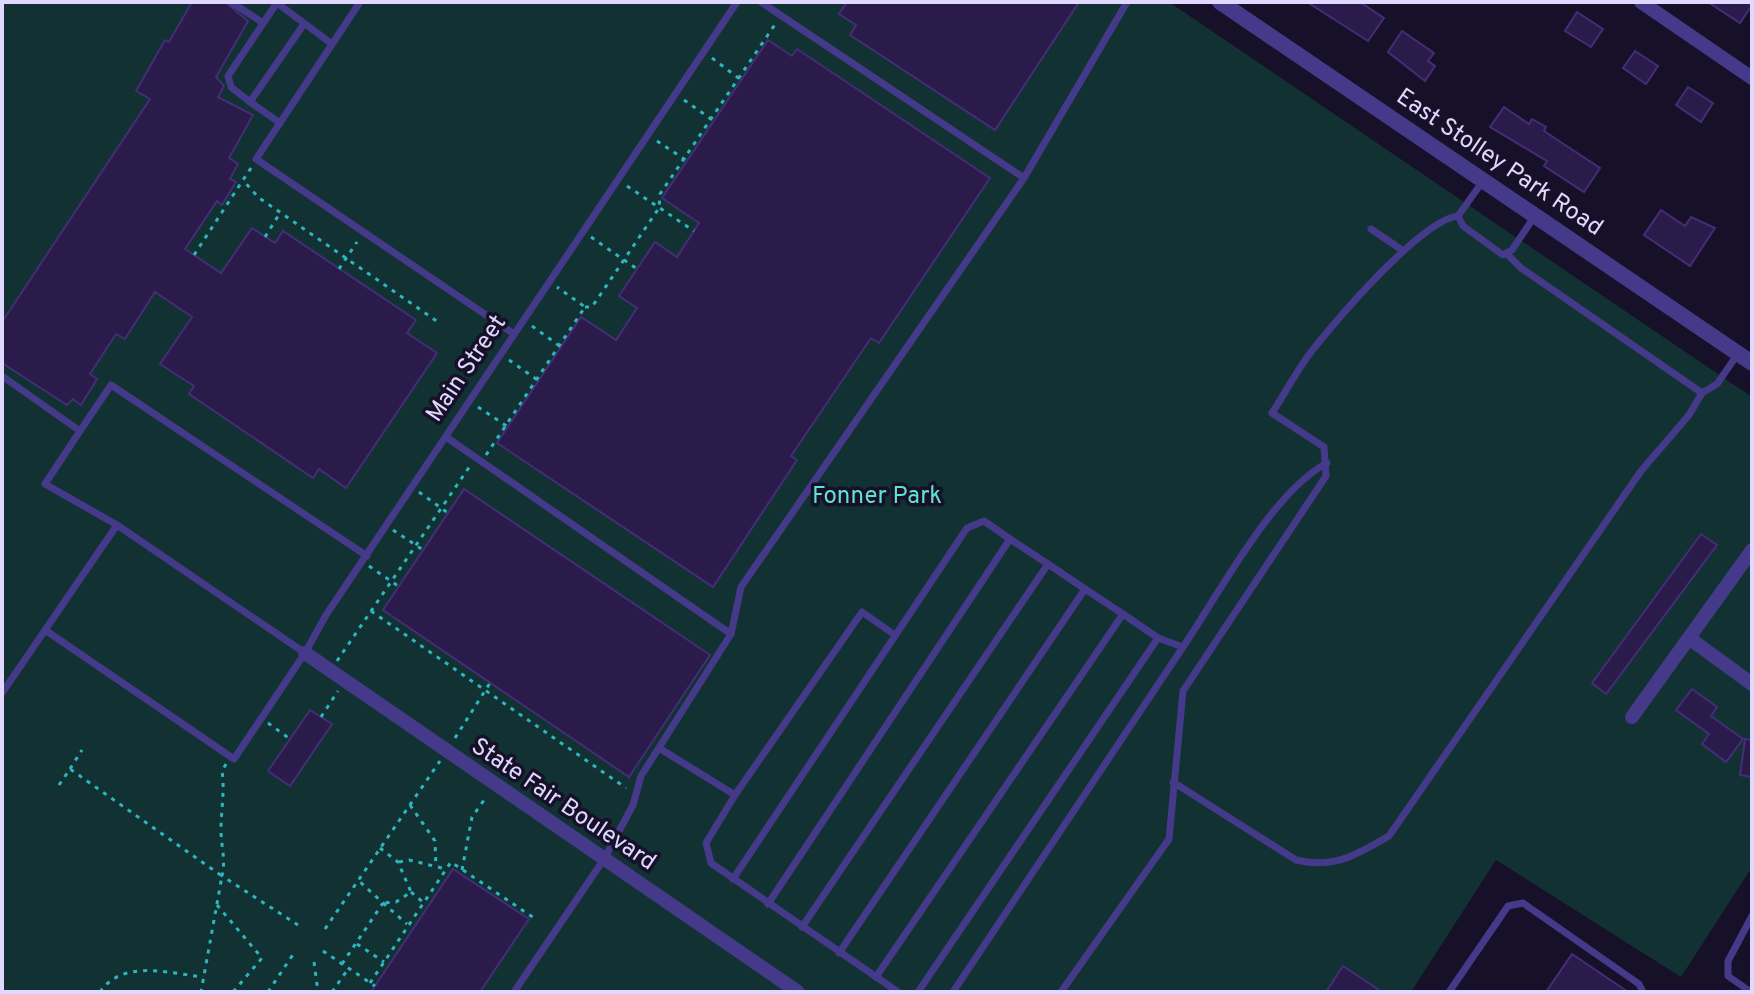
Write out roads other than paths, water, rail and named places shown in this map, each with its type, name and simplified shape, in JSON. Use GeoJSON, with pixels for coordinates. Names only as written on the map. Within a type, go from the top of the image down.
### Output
{"type":"FeatureCollection","features":[{"type":"Feature","properties":{"kind":"street","name":"East Stolley Park Road"},"geometry":{"type":"LineString","coordinates":[[1220,2],[1535,216],[1747,355]]}},
{"type":"Feature","properties":{"kind":"street"},"geometry":{"type":"LineString","coordinates":[[1641,2],[1752,78]]}},
{"type":"Feature","properties":{"kind":"street"},"geometry":{"type":"LineString","coordinates":[[1632,717],[1752,550]]}},
{"type":"Feature","properties":{"kind":"street"},"geometry":{"type":"LineString","coordinates":[[1689,638],[1752,684]]}},
{"type":"Feature","properties":{"kind":"street","name":"State Fair Boulevard"},"geometry":{"type":"LineString","coordinates":[[305,653],[798,992]]}},
{"type":"Feature","properties":{"kind":"lane"},"geometry":{"type":"LineString","coordinates":[[231,2],[263,23]]}},
{"type":"Feature","properties":{"kind":"lane"},"geometry":{"type":"LineString","coordinates":[[360,2],[256,159],[514,334]]}},
{"type":"Feature","properties":{"kind":"lane","name":"Main Street"},"geometry":{"type":"LineString","coordinates":[[45,630],[232,758],[262,719],[412,487],[737,2]]}},
{"type":"Feature","properties":{"kind":"lane"},"geometry":{"type":"LineString","coordinates":[[761,2],[1024,178]]}},
{"type":"Feature","properties":{"kind":"lane"},"geometry":{"type":"LineString","coordinates":[[514,992],[604,859],[636,794],[641,776],[731,634],[741,587],[1024,178],[1127,2]]}},
{"type":"Feature","properties":{"kind":"lane"},"geometry":{"type":"LineString","coordinates":[[280,123],[231,87],[228,76],[277,3],[332,44]]}},
{"type":"Feature","properties":{"kind":"lane"},"geometry":{"type":"LineString","coordinates":[[250,102],[304,24]]}},
{"type":"Feature","properties":{"kind":"lane"},"geometry":{"type":"LineString","coordinates":[[1061,992],[1169,839],[1183,691],[1326,476],[1324,447],[1272,413],[1309,355],[1402,250],[1447,217],[1458,216],[1483,181]]}},
{"type":"Feature","properties":{"kind":"lane"},"geometry":{"type":"LineString","coordinates":[[1458,216],[1463,226],[1503,255],[1535,216]]}},
{"type":"Feature","properties":{"kind":"lane"},"geometry":{"type":"LineString","coordinates":[[1371,229],[1402,250]]}},
{"type":"Feature","properties":{"kind":"lane"},"geometry":{"type":"LineString","coordinates":[[1506,253],[1521,268],[1702,393]]}},
{"type":"Feature","properties":{"kind":"lane"},"geometry":{"type":"LineString","coordinates":[[1173,782],[1296,860],[1319,865],[1349,860],[1389,836],[1641,471],[1689,415],[1702,393],[1717,384],[1747,355]]}},
{"type":"Feature","properties":{"kind":"lane"},"geometry":{"type":"LineString","coordinates":[[2,376],[80,431]]}},
{"type":"Feature","properties":{"kind":"lane"},"geometry":{"type":"LineString","coordinates":[[305,653],[117,525],[45,484],[111,385],[365,559]]}},
{"type":"Feature","properties":{"kind":"lane"},"geometry":{"type":"LineString","coordinates":[[446,437],[731,634]]}},
{"type":"Feature","properties":{"kind":"lane"},"geometry":{"type":"LineString","coordinates":[[953,992],[1282,501],[1308,473],[1327,463]]}},
{"type":"Feature","properties":{"kind":"lane"},"geometry":{"type":"LineString","coordinates":[[733,879],[967,528],[984,521],[1158,638],[1183,647]]}},
{"type":"Feature","properties":{"kind":"lane"},"geometry":{"type":"LineString","coordinates":[[2,693],[117,525]]}},
{"type":"Feature","properties":{"kind":"lane"},"geometry":{"type":"LineString","coordinates":[[768,904],[1010,539]]}},
{"type":"Feature","properties":{"kind":"lane"},"geometry":{"type":"LineString","coordinates":[[802,927],[1048,564]]}},
{"type":"Feature","properties":{"kind":"lane"},"geometry":{"type":"LineString","coordinates":[[839,953],[1085,589]]}},
{"type":"Feature","properties":{"kind":"lane"},"geometry":{"type":"LineString","coordinates":[[895,635],[862,612],[735,795],[706,843],[711,863],[898,992]]}},
{"type":"Feature","properties":{"kind":"lane"},"geometry":{"type":"LineString","coordinates":[[876,977],[1123,614]]}},
{"type":"Feature","properties":{"kind":"lane"},"geometry":{"type":"LineString","coordinates":[[918,992],[1158,638]]}},
{"type":"Feature","properties":{"kind":"lane"},"geometry":{"type":"LineString","coordinates":[[659,748],[735,795]]}},
{"type":"Feature","properties":{"kind":"lane"},"geometry":{"type":"LineString","coordinates":[[1449,992],[1508,906],[1516,902],[1523,903],[1639,984],[1643,992]]}},
{"type":"Feature","properties":{"kind":"lane"},"geometry":{"type":"LineString","coordinates":[[1751,992],[1728,976],[1728,961],[1752,916]]}},
{"type":"Feature","properties":{"kind":"park label","name":"Fonner Park"},"geometry":{"type":"Point","coordinates":[877,497]}}]}
